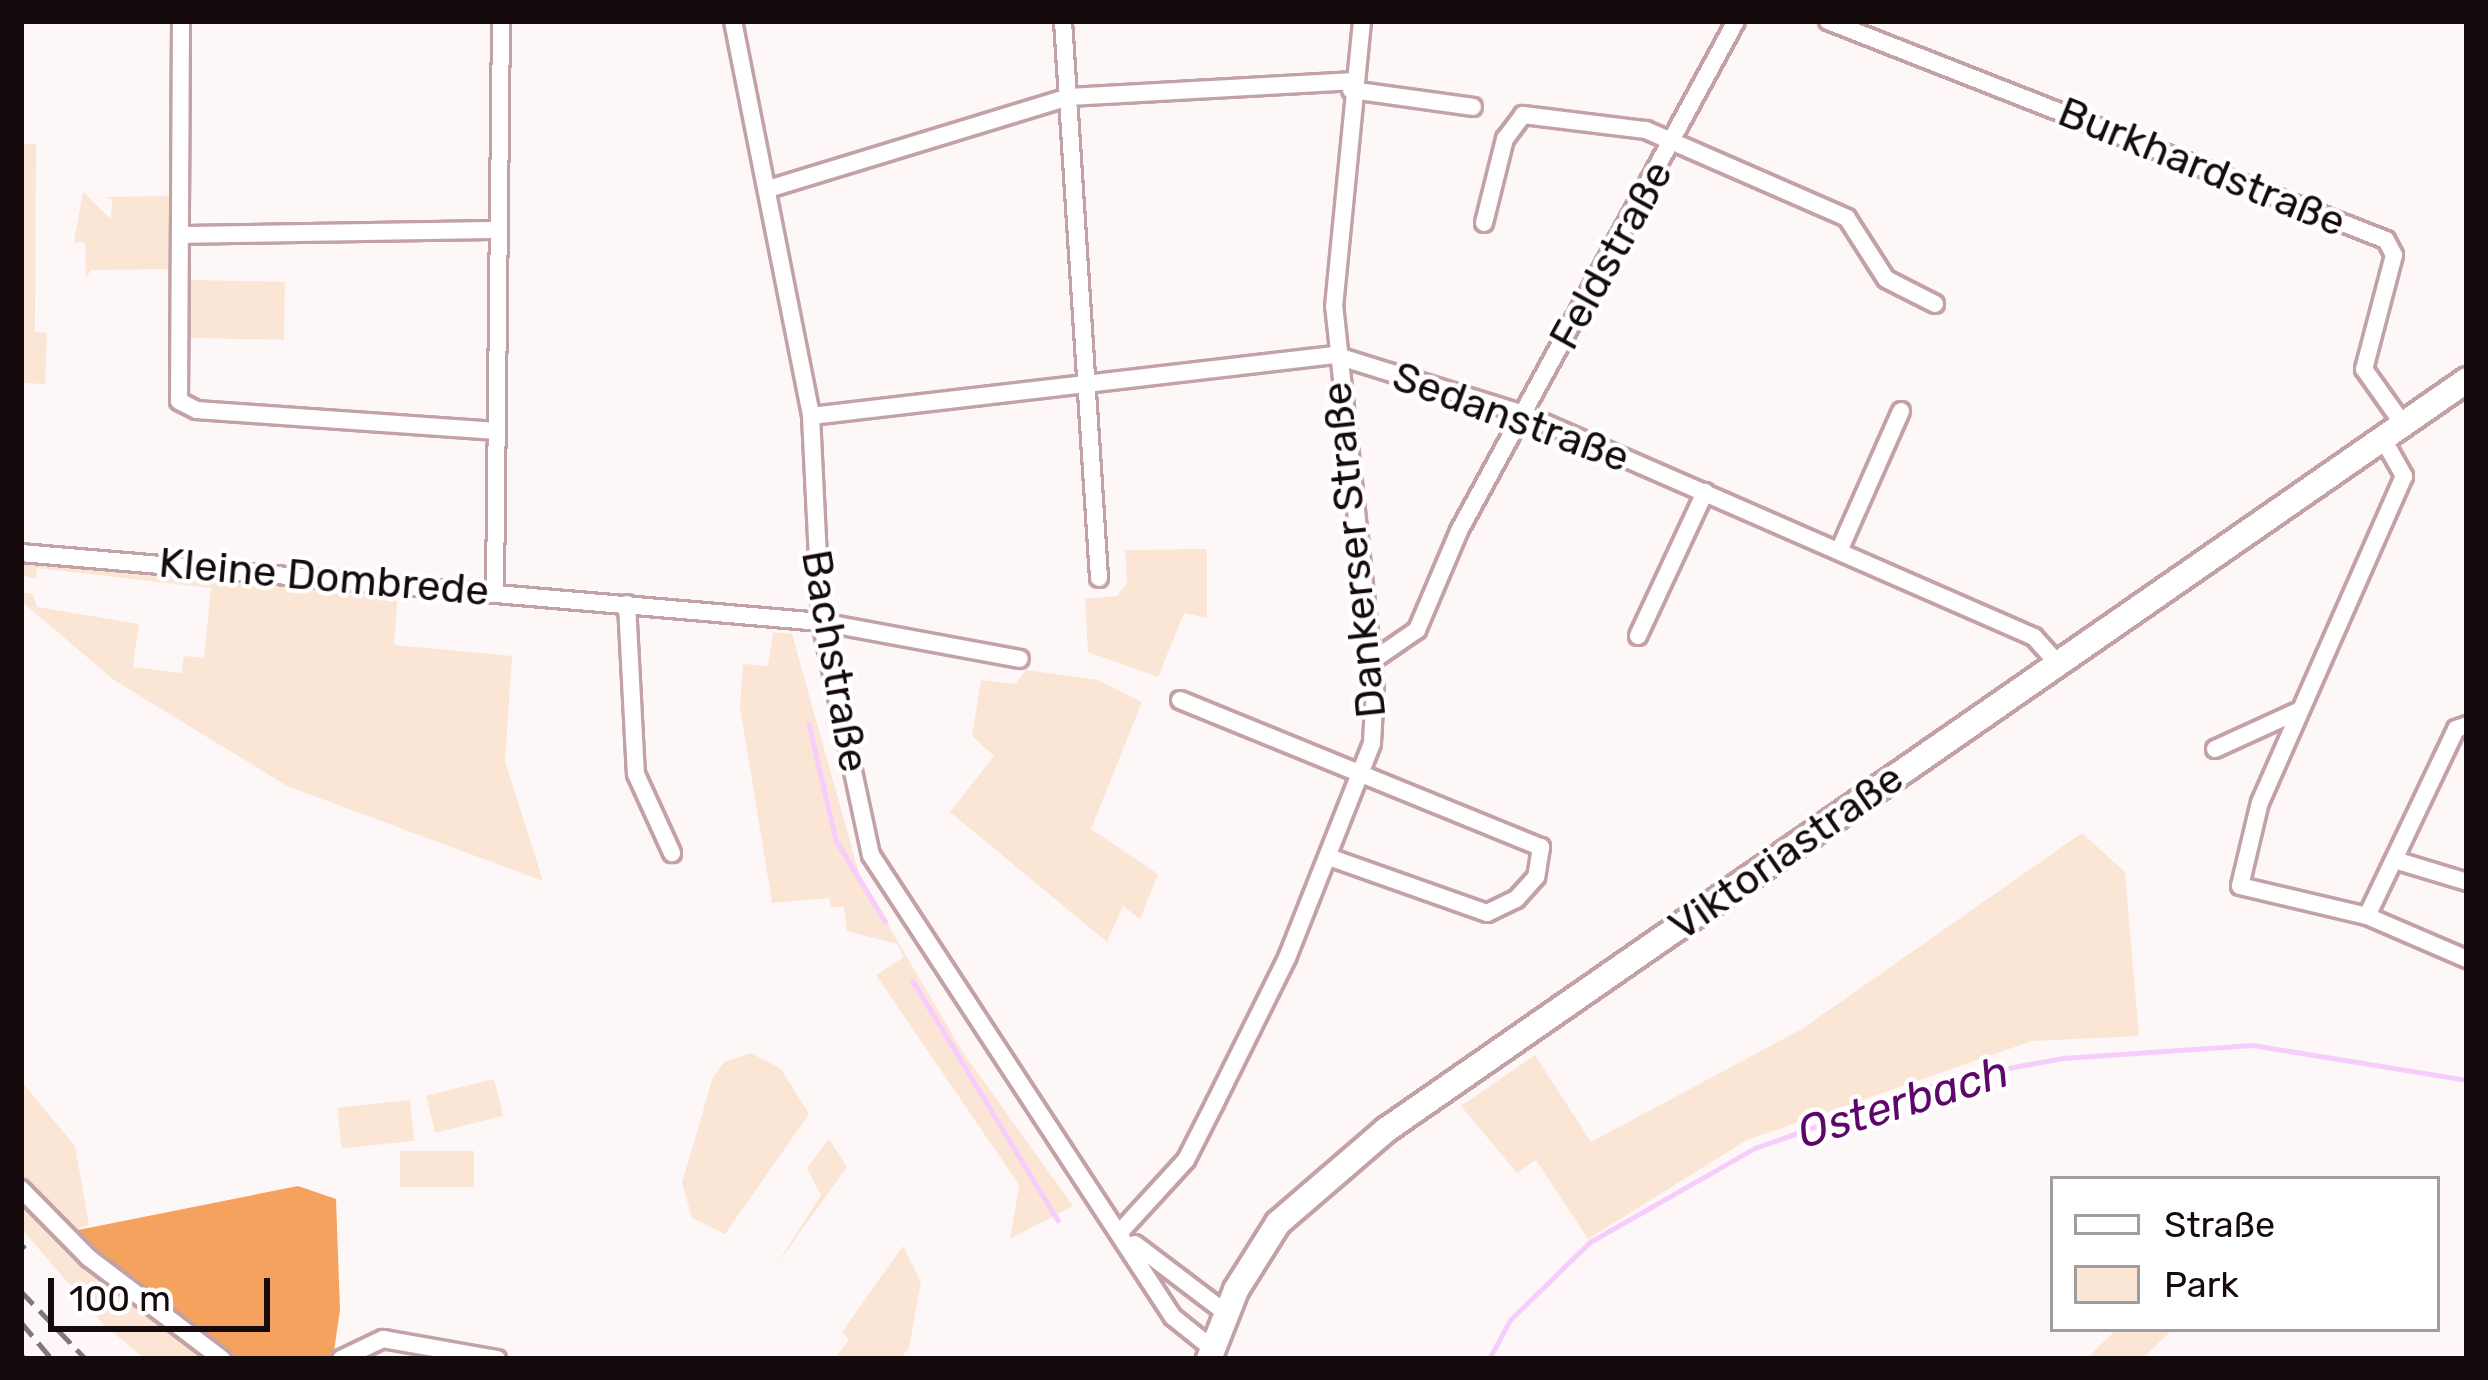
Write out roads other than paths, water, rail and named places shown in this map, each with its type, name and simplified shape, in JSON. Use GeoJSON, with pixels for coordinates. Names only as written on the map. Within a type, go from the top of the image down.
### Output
{"type":"FeatureCollection","features":[{"type":"Feature","properties":{"kind":"main road","name":"Viktoriastraße"},"geometry":{"type":"LineString","coordinates":[[1211,1354],[1226,1313],[1278,1223],[1386,1130],[2467,380]]}},
{"type":"Feature","properties":{"kind":"street"},"geometry":{"type":"LineString","coordinates":[[181,21],[177,393],[183,406],[496,431]]}},
{"type":"Feature","properties":{"kind":"street"},"geometry":{"type":"LineString","coordinates":[[495,591],[501,21]]}},
{"type":"Feature","properties":{"kind":"street","name":"Bachstraße"},"geometry":{"type":"LineString","coordinates":[[734,21],[811,416],[821,622],[871,855],[1173,1317],[1211,1354]]}},
{"type":"Feature","properties":{"kind":"street"},"geometry":{"type":"LineString","coordinates":[[1063,21],[1099,578]]}},
{"type":"Feature","properties":{"kind":"street","name":"Dankerser Straße"},"geometry":{"type":"LineString","coordinates":[[1120,1232],[1186,1160],[1329,857],[1361,773],[1375,718],[1334,355],[1351,85],[1362,21]]}},
{"type":"Feature","properties":{"kind":"street","name":"Feldstraße"},"geometry":{"type":"LineString","coordinates":[[1372,661],[1417,630],[1443,562],[1736,21]]}},
{"type":"Feature","properties":{"kind":"street","name":"Burkhardstraße"},"geometry":{"type":"LineString","coordinates":[[1828,21],[2386,240],[2394,255],[2364,369],[2393,432]]}},
{"type":"Feature","properties":{"kind":"street"},"geometry":{"type":"LineString","coordinates":[[768,189],[1068,97],[1351,85],[1473,107]]}},
{"type":"Feature","properties":{"kind":"street"},"geometry":{"type":"LineString","coordinates":[[1484,223],[1505,139],[1522,115],[1675,139],[1847,218],[1886,279],[1935,304]]}},
{"type":"Feature","properties":{"kind":"street"},"geometry":{"type":"LineString","coordinates":[[180,235],[500,230]]}},
{"type":"Feature","properties":{"kind":"street","name":"Sedanstraße"},"geometry":{"type":"LineString","coordinates":[[811,416],[1334,355],[1524,414],[2034,637],[2058,664]]}},
{"type":"Feature","properties":{"kind":"street"},"geometry":{"type":"LineString","coordinates":[[1839,551],[1901,411]]}},
{"type":"Feature","properties":{"kind":"street"},"geometry":{"type":"LineString","coordinates":[[2393,432],[2404,476],[2296,712],[2260,802],[2240,886],[2367,916],[2467,959]]}},
{"type":"Feature","properties":{"kind":"street"},"geometry":{"type":"LineString","coordinates":[[1638,636],[1705,492]]}},
{"type":"Feature","properties":{"kind":"street","name":"Kleine Dombrede"},"geometry":{"type":"LineString","coordinates":[[21,553],[821,622],[1020,659]]}},
{"type":"Feature","properties":{"kind":"street"},"geometry":{"type":"LineString","coordinates":[[627,604],[636,774],[672,853]]}},
{"type":"Feature","properties":{"kind":"street"},"geometry":{"type":"LineString","coordinates":[[1180,700],[1541,847],[1536,877],[1516,899],[1486,913],[1329,857]]}},
{"type":"Feature","properties":{"kind":"street"},"geometry":{"type":"LineString","coordinates":[[2215,749],[2296,712]]}},
{"type":"Feature","properties":{"kind":"street"},"geometry":{"type":"LineString","coordinates":[[2367,916],[2465,724]]}},
{"type":"Feature","properties":{"kind":"street"},"geometry":{"type":"LineString","coordinates":[[2398,861],[2467,882]]}},
{"type":"Feature","properties":{"kind":"street"},"geometry":{"type":"LineString","coordinates":[[21,1189],[89,1258],[222,1359]]}},
{"type":"Feature","properties":{"kind":"street","name":"Bachstraße"},"geometry":{"type":"LineString","coordinates":[[1120,1232],[1226,1313]]}},
{"type":"Feature","properties":{"kind":"street"},"geometry":{"type":"LineString","coordinates":[[341,1359],[382,1339],[497,1359]]}},
{"type":"Feature","properties":{"kind":"waterway"},"geometry":{"type":"LineString","coordinates":[[809,724],[836,840],[885,921]]}},
{"type":"Feature","properties":{"kind":"waterway"},"geometry":{"type":"LineString","coordinates":[[913,981],[1058,1220]]}},
{"type":"Feature","properties":{"kind":"waterway","name":"Osterbach"},"geometry":{"type":"LineString","coordinates":[[1489,1359],[1510,1320],[1590,1242],[1755,1148],[1954,1078],[2063,1058],[2253,1045],[2467,1080]]}},
{"type":"Feature","properties":{"kind":"railway"},"geometry":{"type":"LineString","coordinates":[[21,1244],[25,1248]]}},
{"type":"Feature","properties":{"kind":"railway"},"geometry":{"type":"LineString","coordinates":[[21,1291],[86,1359]]}},
{"type":"Feature","properties":{"kind":"railway"},"geometry":{"type":"LineString","coordinates":[[21,1322],[52,1359]]}},
{"type":"Feature","properties":{"kind":"railway"},"geometry":{"type":"LineString","coordinates":[[21,1354],[25,1359]]}}]}
